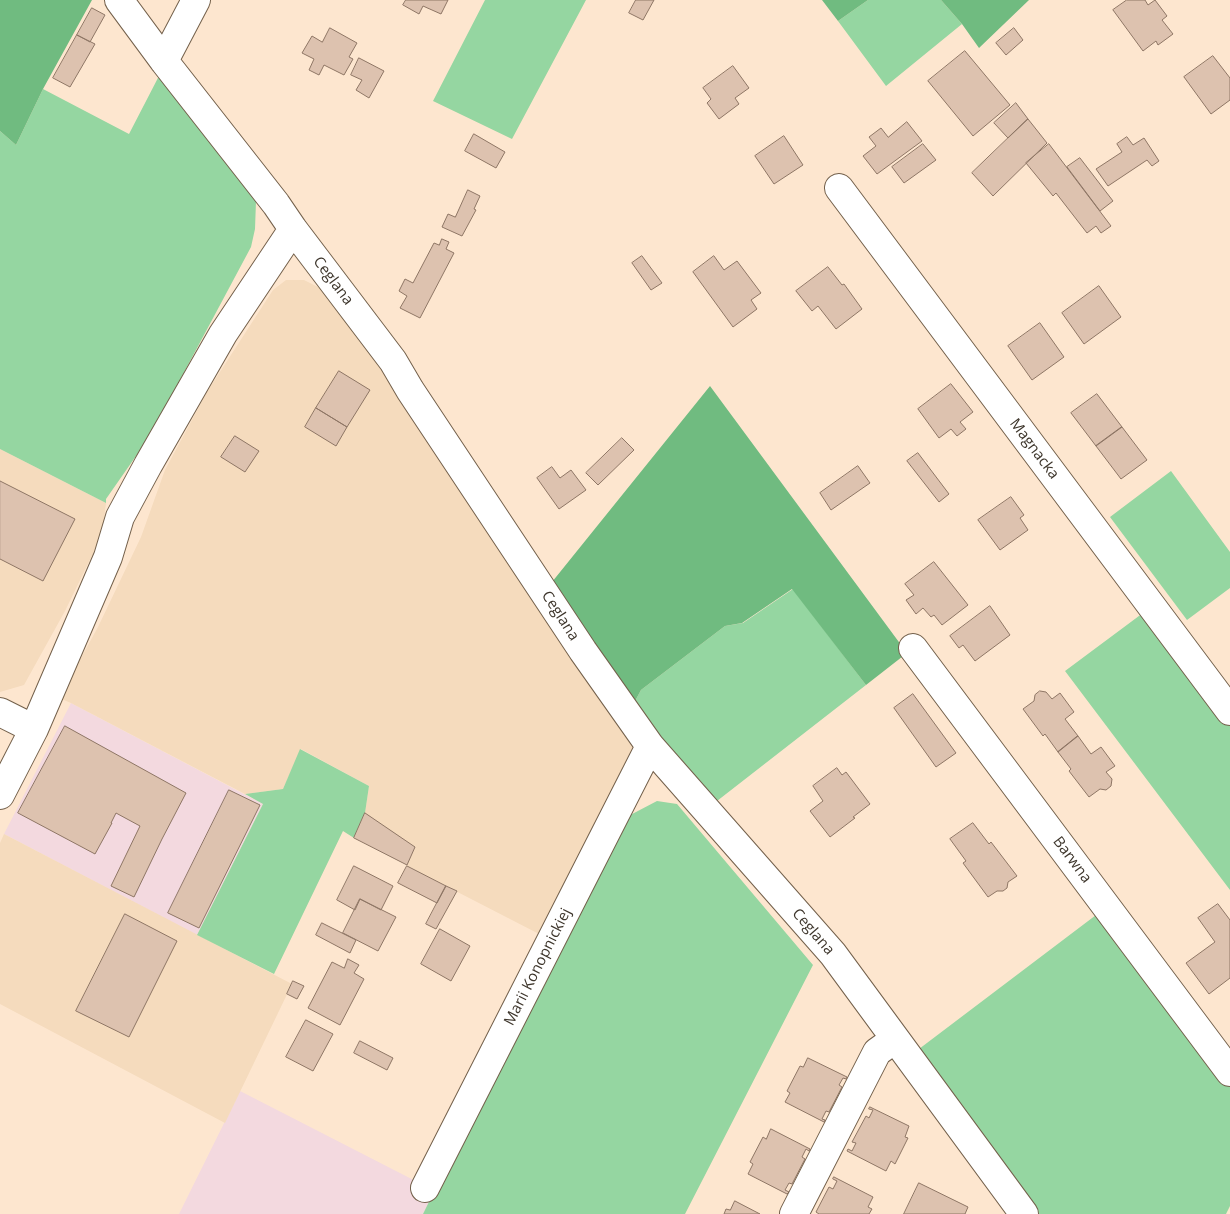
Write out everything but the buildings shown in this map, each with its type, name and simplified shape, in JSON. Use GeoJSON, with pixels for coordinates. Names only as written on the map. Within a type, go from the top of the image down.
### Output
{"type":"FeatureCollection","features":[{"type":"Feature","properties":{"kind":"street","name":"Ceglana"},"geometry":{"type":"LineString","coordinates":[[120,0],[164,61],[276,204],[393,361],[410,390],[583,651],[650,746],[833,954],[1024,1214]]}},
{"type":"Feature","properties":{"kind":"street"},"geometry":{"type":"LineString","coordinates":[[164,61],[196,0]]}},
{"type":"Feature","properties":{"kind":"street","name":"Magnacka"},"geometry":{"type":"LineString","coordinates":[[839,188],[1230,710]]}},
{"type":"Feature","properties":{"kind":"street"},"geometry":{"type":"LineString","coordinates":[[0,795],[34,729],[108,557],[120,517],[223,334],[293,229]]}},
{"type":"Feature","properties":{"kind":"street","name":"Barwna"},"geometry":{"type":"LineString","coordinates":[[913,648],[1230,1072]]}},
{"type":"Feature","properties":{"kind":"street"},"geometry":{"type":"LineString","coordinates":[[0,712],[34,729]]}},
{"type":"Feature","properties":{"kind":"street","name":"Marii Konopnickiej"},"geometry":{"type":"LineString","coordinates":[[425,1188],[650,746]]}},
{"type":"Feature","properties":{"kind":"street"},"geometry":{"type":"LineString","coordinates":[[794,1214],[877,1052],[895,1039]]}},
{"type":"Feature","properties":{"kind":"shaded area"},"geometry":{"type":"Polygon","coordinates":[[[286,280],[304,280],[324,290],[376,359],[634,748],[541,935],[407,866],[365,813],[369,786],[301,749],[283,789],[245,794],[59,698],[98,627],[141,537],[165,470],[207,392],[273,290],[286,280]]]}},
{"type":"Feature","properties":{"kind":"shaded area"},"geometry":{"type":"Polygon","coordinates":[[[0,449],[106,503],[102,535],[65,611],[24,685],[0,692],[0,449]]]}},
{"type":"Feature","properties":{"kind":"shaded area"},"geometry":{"type":"Polygon","coordinates":[[[71,703],[263,804],[197,935],[4,834],[71,703]]]}},
{"type":"Feature","properties":{"kind":"shaded area"},"geometry":{"type":"Polygon","coordinates":[[[4,834],[292,984],[225,1123],[0,1004],[0,843],[4,834]]]}},
{"type":"Feature","properties":{"kind":"shaded area"},"geometry":{"type":"Polygon","coordinates":[[[240,1091],[435,1191],[423,1214],[179,1214],[240,1091]]]}},
{"type":"Feature","properties":{"kind":"green space"},"geometry":{"type":"Polygon","coordinates":[[[0,0],[92,0],[43,89],[16,145],[0,131],[0,0]]]}},
{"type":"Feature","properties":{"kind":"green space"},"geometry":{"type":"Polygon","coordinates":[[[485,0],[586,0],[512,139],[433,101],[485,0]]]}},
{"type":"Feature","properties":{"kind":"green space"},"geometry":{"type":"Polygon","coordinates":[[[822,0],[868,0],[838,21],[822,0]]]}},
{"type":"Feature","properties":{"kind":"green space"},"geometry":{"type":"Polygon","coordinates":[[[868,0],[941,0],[962,24],[886,86],[838,21],[868,0]]]}},
{"type":"Feature","properties":{"kind":"green space"},"geometry":{"type":"Polygon","coordinates":[[[941,0],[1029,0],[979,48],[962,24],[941,0]]]}},
{"type":"Feature","properties":{"kind":"green space"},"geometry":{"type":"Polygon","coordinates":[[[160,74],[256,201],[255,229],[251,247],[150,436],[106,499],[106,503],[0,449],[0,131],[16,145],[43,89],[129,134],[160,74]]]}},
{"type":"Feature","properties":{"kind":"green space"},"geometry":{"type":"Polygon","coordinates":[[[710,386],[907,653],[866,685],[792,589],[742,623],[725,626],[641,690],[633,705],[552,582],[710,386]]]}},
{"type":"Feature","properties":{"kind":"green space"},"geometry":{"type":"Polygon","coordinates":[[[1171,471],[1230,552],[1230,588],[1187,620],[1110,517],[1171,471]]]}},
{"type":"Feature","properties":{"kind":"green space"},"geometry":{"type":"Polygon","coordinates":[[[793,589],[866,685],[717,801],[666,743],[651,731],[633,705],[641,690],[725,626],[743,623],[793,589]]]}},
{"type":"Feature","properties":{"kind":"green space"},"geometry":{"type":"Polygon","coordinates":[[[1147,610],[1230,722],[1230,890],[1065,671],[1147,610]]]}},
{"type":"Feature","properties":{"kind":"green space"},"geometry":{"type":"Polygon","coordinates":[[[300,749],[369,786],[365,813],[354,838],[343,831],[274,974],[197,935],[263,804],[245,794],[283,789],[300,749]]]}},
{"type":"Feature","properties":{"kind":"green space"},"geometry":{"type":"Polygon","coordinates":[[[657,801],[677,804],[813,965],[685,1214],[423,1214],[615,823],[657,801]]]}},
{"type":"Feature","properties":{"kind":"green space"},"geometry":{"type":"Polygon","coordinates":[[[1100,912],[1230,1086],[1230,1206],[1226,1214],[1039,1214],[919,1049],[1100,912]]]}}]}
